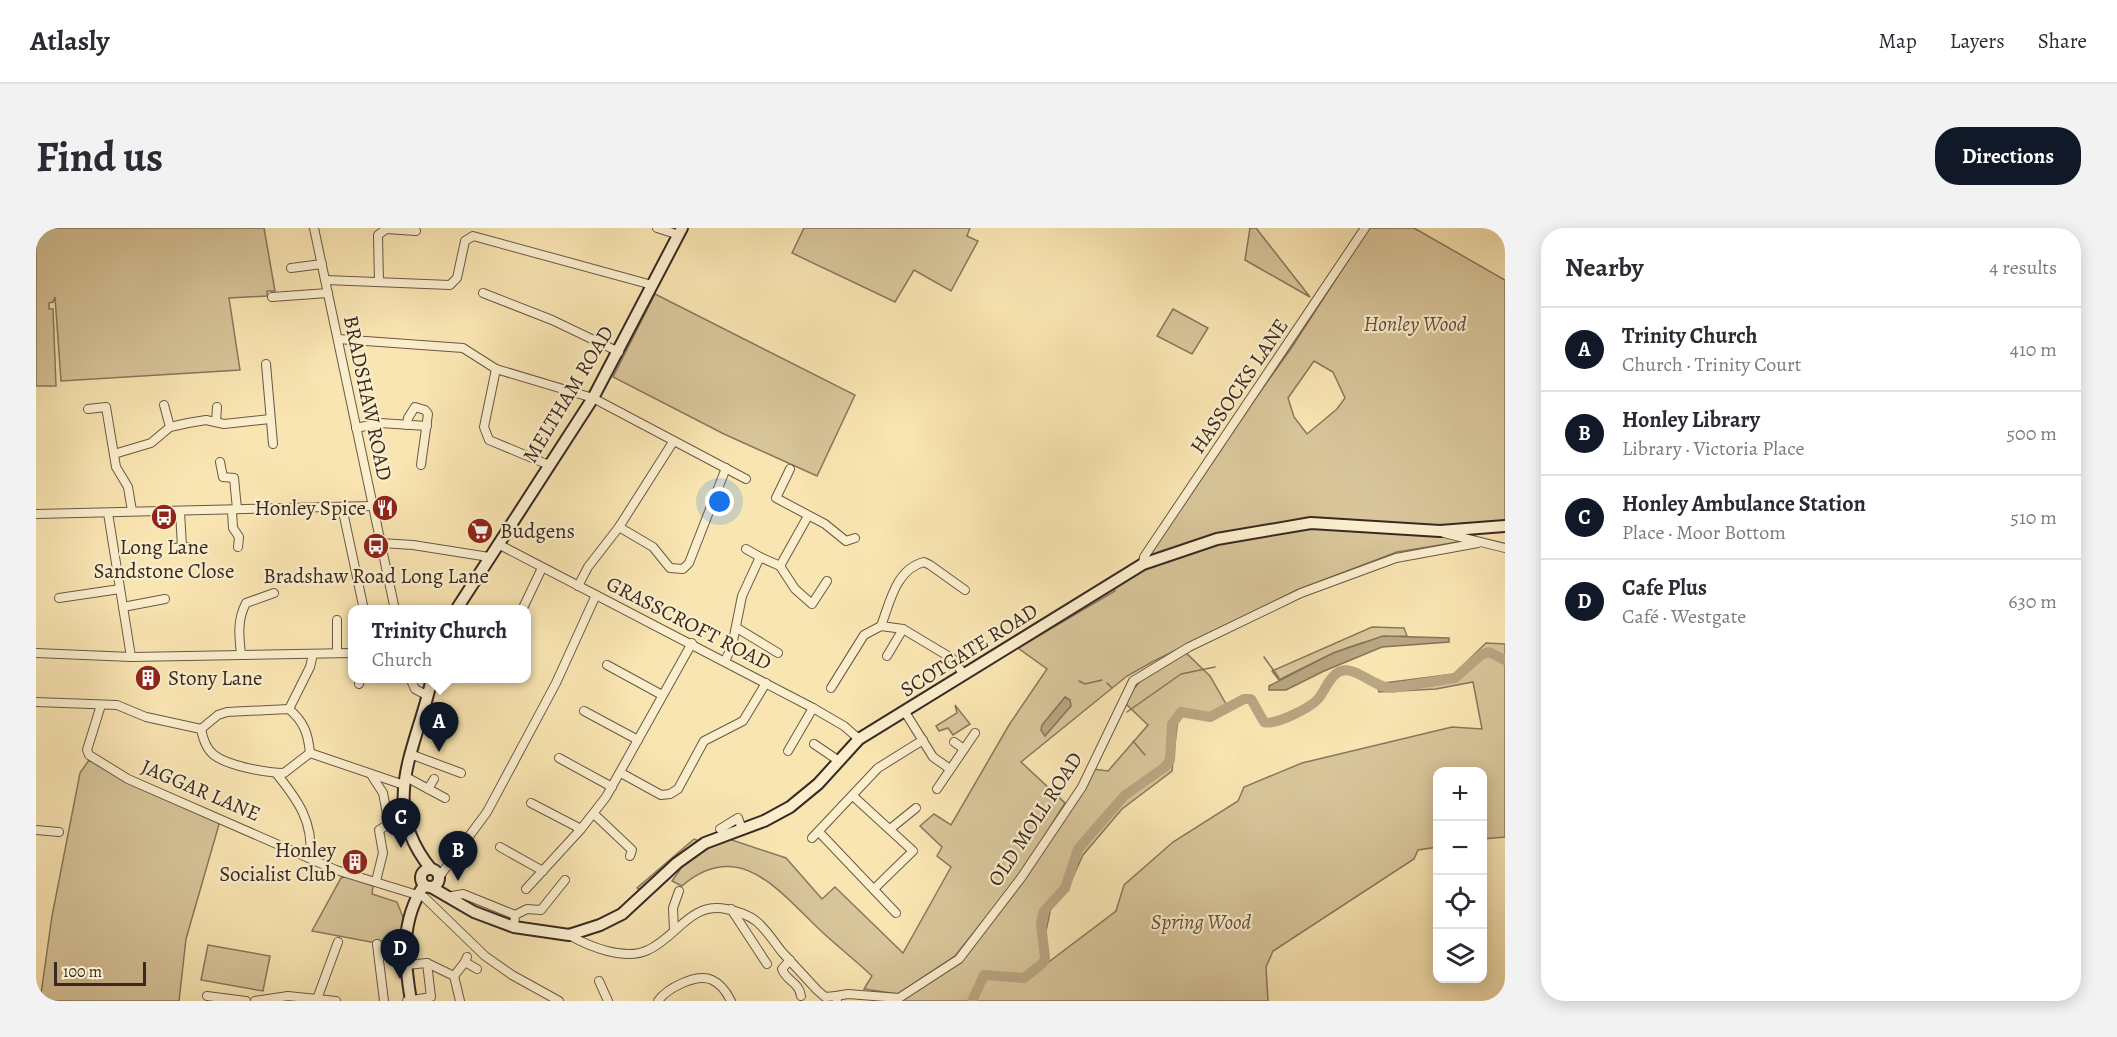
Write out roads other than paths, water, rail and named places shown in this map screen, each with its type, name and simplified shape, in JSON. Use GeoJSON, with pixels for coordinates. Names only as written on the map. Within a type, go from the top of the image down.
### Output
{"type":"FeatureCollection","features":[{"type":"Feature","properties":{"kind":"street","name":"BRADSHAW ROAD"},"geometry":{"type":"LineString","coordinates":[[314,228],[394,605]]}},
{"type":"Feature","properties":{"kind":"street"},"geometry":{"type":"LineString","coordinates":[[657,228],[681,231]]}},
{"type":"Feature","properties":{"kind":"street","name":"HASSOCKS LANE"},"geometry":{"type":"LineString","coordinates":[[1143,564],[1144,557],[1365,228]]}},
{"type":"Feature","properties":{"kind":"street"},"geometry":{"type":"LineString","coordinates":[[379,282],[378,235],[386,229],[416,231]]}},
{"type":"Feature","properties":{"kind":"street","name":"MELTHAM ROAD"},"geometry":{"type":"LineString","coordinates":[[459,605],[593,398],[681,231]]}},
{"type":"Feature","properties":{"kind":"street"},"geometry":{"type":"LineString","coordinates":[[326,280],[450,285],[457,278],[465,241],[473,236],[652,285]]}},
{"type":"Feature","properties":{"kind":"street"},"geometry":{"type":"LineString","coordinates":[[291,268],[322,264]]}},
{"type":"Feature","properties":{"kind":"street"},"geometry":{"type":"LineString","coordinates":[[272,297],[328,293]]}},
{"type":"Feature","properties":{"kind":"street"},"geometry":{"type":"LineString","coordinates":[[483,293],[619,352]]}},
{"type":"Feature","properties":{"kind":"street"},"geometry":{"type":"LineString","coordinates":[[338,339],[463,348],[496,369],[593,398],[746,479]]}},
{"type":"Feature","properties":{"kind":"street"},"geometry":{"type":"LineString","coordinates":[[266,364],[273,444]]}},
{"type":"Feature","properties":{"kind":"street"},"geometry":{"type":"LineString","coordinates":[[496,369],[484,427],[489,440],[549,465]]}},
{"type":"Feature","properties":{"kind":"street"},"geometry":{"type":"LineString","coordinates":[[164,405],[170,427]]}},
{"type":"Feature","properties":{"kind":"street"},"geometry":{"type":"LineString","coordinates":[[88,409],[106,407],[116,467],[128,487],[132,512]]}},
{"type":"Feature","properties":{"kind":"street"},"geometry":{"type":"LineString","coordinates":[[216,422],[217,407]]}},
{"type":"Feature","properties":{"kind":"street"},"geometry":{"type":"LineString","coordinates":[[407,425],[408,418],[415,407],[425,410],[428,414],[421,465]]}},
{"type":"Feature","properties":{"kind":"street"},"geometry":{"type":"LineString","coordinates":[[114,454],[151,443],[170,427],[206,420],[224,424],[270,419]]}},
{"type":"Feature","properties":{"kind":"street"},"geometry":{"type":"LineString","coordinates":[[356,428],[380,423],[427,426]]}},
{"type":"Feature","properties":{"kind":"street"},"geometry":{"type":"LineString","coordinates":[[578,586],[588,567],[620,527],[673,442]]}},
{"type":"Feature","properties":{"kind":"street"},"geometry":{"type":"LineString","coordinates":[[220,462],[223,477],[234,478],[233,528],[239,537],[238,547]]}},
{"type":"Feature","properties":{"kind":"street"},"geometry":{"type":"LineString","coordinates":[[620,527],[653,547],[670,568],[683,569],[689,563],[726,468]]}},
{"type":"Feature","properties":{"kind":"street"},"geometry":{"type":"LineString","coordinates":[[790,469],[776,498],[825,524],[846,541],[855,538]]}},
{"type":"Feature","properties":{"kind":"street"},"geometry":{"type":"LineString","coordinates":[[36,514],[372,506]]}},
{"type":"Feature","properties":{"kind":"street"},"geometry":{"type":"LineString","coordinates":[[342,507],[363,605]]}},
{"type":"Feature","properties":{"kind":"street"},"geometry":{"type":"LineString","coordinates":[[180,511],[182,547]]}},
{"type":"Feature","properties":{"kind":"street"},"geometry":{"type":"LineString","coordinates":[[108,513],[131,657]]}},
{"type":"Feature","properties":{"kind":"street"},"geometry":{"type":"LineString","coordinates":[[780,566],[808,516]]}},
{"type":"Feature","properties":{"kind":"street","name":"SCOTGATE ROAD"},"geometry":{"type":"LineString","coordinates":[[569,935],[600,925],[622,914],[677,863],[705,843],[764,822],[790,807],[818,784],[859,740],[1143,564],[1217,539],[1311,523],[1440,531],[1505,526]]}},
{"type":"Feature","properties":{"kind":"street"},"geometry":{"type":"LineString","coordinates":[[1440,531],[1478,543],[1505,548]]}},
{"type":"Feature","properties":{"kind":"street"},"geometry":{"type":"LineString","coordinates":[[381,543],[413,545],[489,557]]}},
{"type":"Feature","properties":{"kind":"street","name":"OLD MOLL ROAD"},"geometry":{"type":"LineString","coordinates":[[837,999],[848,994],[900,998],[958,959],[1021,878],[1082,787],[1133,681],[1189,647],[1301,593],[1396,558],[1478,543]]}},
{"type":"Feature","properties":{"kind":"street","name":"GRASSCROFT ROAD"},"geometry":{"type":"LineString","coordinates":[[498,544],[813,708],[844,726],[859,740]]}},
{"type":"Feature","properties":{"kind":"street"},"geometry":{"type":"LineString","coordinates":[[746,549],[780,566],[810,607],[827,581]]}},
{"type":"Feature","properties":{"kind":"street"},"geometry":{"type":"LineString","coordinates":[[725,661],[737,628],[742,596],[760,557]]}},
{"type":"Feature","properties":{"kind":"street"},"geometry":{"type":"LineString","coordinates":[[881,626],[896,584],[915,564],[924,562],[930,565],[965,590]]}},
{"type":"Feature","properties":{"kind":"street"},"geometry":{"type":"LineString","coordinates":[[524,605],[542,568]]}},
{"type":"Feature","properties":{"kind":"street"},"geometry":{"type":"LineString","coordinates":[[59,598],[120,590]]}},
{"type":"Feature","properties":{"kind":"street"},"geometry":{"type":"LineString","coordinates":[[242,654],[238,628],[246,603],[274,593]]}},
{"type":"Feature","properties":{"kind":"street"},"geometry":{"type":"LineString","coordinates":[[427,963],[431,997],[409,1001],[406,925],[429,880],[448,862],[487,812],[556,683],[596,595]]}},
{"type":"Feature","properties":{"kind":"street"},"geometry":{"type":"LineString","coordinates":[[123,607],[165,599]]}},
{"type":"Feature","properties":{"kind":"street"},"geometry":{"type":"LineString","coordinates":[[337,620],[337,653]]}},
{"type":"Feature","properties":{"kind":"street"},"geometry":{"type":"LineString","coordinates":[[831,688],[864,635],[881,626],[903,629],[953,659],[964,675]]}},
{"type":"Feature","properties":{"kind":"street"},"geometry":{"type":"LineString","coordinates":[[737,628],[778,653]]}},
{"type":"Feature","properties":{"kind":"street"},"geometry":{"type":"LineString","coordinates":[[887,656],[903,629]]}},
{"type":"Feature","properties":{"kind":"street"},"geometry":{"type":"LineString","coordinates":[[526,889],[594,814],[621,773],[662,694],[692,643]]}},
{"type":"Feature","properties":{"kind":"street"},"geometry":{"type":"LineString","coordinates":[[36,653],[131,657],[348,653]]}},
{"type":"Feature","properties":{"kind":"street"},"geometry":{"type":"LineString","coordinates":[[289,709],[310,667],[313,654]]}},
{"type":"Feature","properties":{"kind":"street"},"geometry":{"type":"LineString","coordinates":[[607,665],[662,694]]}},
{"type":"Feature","properties":{"kind":"street"},"geometry":{"type":"LineString","coordinates":[[412,683],[415,689],[428,696]]}},
{"type":"Feature","properties":{"kind":"street"},"geometry":{"type":"LineString","coordinates":[[431,683],[401,782],[405,820],[418,853],[429,880],[447,897],[474,912],[514,927],[569,935],[602,949],[635,954],[648,950],[704,908],[731,909],[757,922],[825,997],[837,999]]}},
{"type":"Feature","properties":{"kind":"street"},"geometry":{"type":"LineString","coordinates":[[621,773],[661,795],[670,794],[678,789],[704,741],[743,721],[766,684]]}},
{"type":"Feature","properties":{"kind":"street"},"geometry":{"type":"LineString","coordinates":[[36,702],[128,707],[146,717],[201,729]]}},
{"type":"Feature","properties":{"kind":"street","name":"JAGGAR LANE"},"geometry":{"type":"LineString","coordinates":[[100,705],[87,750],[89,755],[128,779],[336,870],[376,881],[429,880],[442,912],[475,946],[512,975],[559,1001]]}},
{"type":"Feature","properties":{"kind":"street"},"geometry":{"type":"LineString","coordinates":[[788,751],[813,708]]}},
{"type":"Feature","properties":{"kind":"street"},"geometry":{"type":"LineString","coordinates":[[201,729],[218,715],[227,712],[289,709],[300,719],[306,729],[310,753]]}},
{"type":"Feature","properties":{"kind":"street"},"geometry":{"type":"LineString","coordinates":[[584,711],[638,740]]}},
{"type":"Feature","properties":{"kind":"street"},"geometry":{"type":"LineString","coordinates":[[905,712],[933,758],[950,769]]}},
{"type":"Feature","properties":{"kind":"street"},"geometry":{"type":"LineString","coordinates":[[201,729],[204,742],[215,756],[276,773],[295,767],[310,753]]}},
{"type":"Feature","properties":{"kind":"street"},"geometry":{"type":"LineString","coordinates":[[937,789],[975,733]]}},
{"type":"Feature","properties":{"kind":"street"},"geometry":{"type":"LineString","coordinates":[[812,838],[884,764],[923,740]]}},
{"type":"Feature","properties":{"kind":"street"},"geometry":{"type":"LineString","coordinates":[[954,742],[964,749]]}},
{"type":"Feature","properties":{"kind":"street"},"geometry":{"type":"LineString","coordinates":[[814,744],[839,761]]}},
{"type":"Feature","properties":{"kind":"street"},"geometry":{"type":"LineString","coordinates":[[310,753],[371,775],[428,789],[445,798]]}},
{"type":"Feature","properties":{"kind":"street"},"geometry":{"type":"LineString","coordinates":[[410,754],[461,773]]}},
{"type":"Feature","properties":{"kind":"street"},"geometry":{"type":"LineString","coordinates":[[559,758],[612,787]]}},
{"type":"Feature","properties":{"kind":"street"},"geometry":{"type":"LineString","coordinates":[[276,773],[301,805],[310,831],[310,857]]}},
{"type":"Feature","properties":{"kind":"street"},"geometry":{"type":"LineString","coordinates":[[371,775],[383,793],[389,825],[379,830],[383,853],[376,881]]}},
{"type":"Feature","properties":{"kind":"street"},"geometry":{"type":"LineString","coordinates":[[428,789],[434,778]]}},
{"type":"Feature","properties":{"kind":"street"},"geometry":{"type":"LineString","coordinates":[[383,793],[401,782]]}},
{"type":"Feature","properties":{"kind":"street"},"geometry":{"type":"LineString","coordinates":[[853,796],[913,851],[874,889]]}},
{"type":"Feature","properties":{"kind":"street"},"geometry":{"type":"LineString","coordinates":[[531,803],[581,830]]}},
{"type":"Feature","properties":{"kind":"street"},"geometry":{"type":"LineString","coordinates":[[891,829],[916,808]]}},
{"type":"Feature","properties":{"kind":"street"},"geometry":{"type":"LineString","coordinates":[[594,814],[632,853],[641,844]]}},
{"type":"Feature","properties":{"kind":"street"},"geometry":{"type":"LineString","coordinates":[[720,829],[738,818],[742,829]]}},
{"type":"Feature","properties":{"kind":"street"},"geometry":{"type":"LineString","coordinates":[[36,830],[59,832]]}},
{"type":"Feature","properties":{"kind":"street"},"geometry":{"type":"LineString","coordinates":[[819,832],[896,913]]}},
{"type":"Feature","properties":{"kind":"street"},"geometry":{"type":"LineString","coordinates":[[500,847],[543,871]]}},
{"type":"Feature","properties":{"kind":"street"},"geometry":{"type":"LineString","coordinates":[[447,897],[463,894],[515,915],[527,909],[541,910],[565,880]]}},
{"type":"Feature","properties":{"kind":"street"},"geometry":{"type":"LineString","coordinates":[[674,930],[673,908],[679,891]]}},
{"type":"Feature","properties":{"kind":"street"},"geometry":{"type":"LineString","coordinates":[[731,909],[767,964]]}},
{"type":"Feature","properties":{"kind":"street"},"geometry":{"type":"LineString","coordinates":[[514,927],[515,915]]}},
{"type":"Feature","properties":{"kind":"street"},"geometry":{"type":"LineString","coordinates":[[317,999],[338,942]]}},
{"type":"Feature","properties":{"kind":"street"},"geometry":{"type":"LineString","coordinates":[[377,944],[384,1001]]}},
{"type":"Feature","properties":{"kind":"street"},"geometry":{"type":"LineString","coordinates":[[459,1001],[454,976],[466,959],[477,969]]}},
{"type":"Feature","properties":{"kind":"street"},"geometry":{"type":"LineString","coordinates":[[790,960],[782,969],[784,974],[797,984],[801,996]]}},
{"type":"Feature","properties":{"kind":"street"},"geometry":{"type":"LineString","coordinates":[[406,965],[427,963],[454,976]]}},
{"type":"Feature","properties":{"kind":"street"},"geometry":{"type":"LineString","coordinates":[[658,1001],[662,995],[692,980],[704,979],[715,981],[731,1001]]}},
{"type":"Feature","properties":{"kind":"street"},"geometry":{"type":"LineString","coordinates":[[599,981],[608,1001]]}},
{"type":"Feature","properties":{"kind":"street"},"geometry":{"type":"LineString","coordinates":[[540,1001],[541,991]]}},
{"type":"Feature","properties":{"kind":"street"},"geometry":{"type":"LineString","coordinates":[[207,996],[246,1001]]}},
{"type":"Feature","properties":{"kind":"street"},"geometry":{"type":"LineString","coordinates":[[255,1001],[288,996],[336,1001]]}},
{"type":"Feature","properties":{"kind":"waterway"},"geometry":{"type":"LineString","coordinates":[[972,1001],[984,975],[1024,978],[1043,963],[1045,958],[1041,923],[1044,911],[1065,888],[1078,849],[1124,796],[1165,767],[1170,760],[1172,724],[1181,712],[1210,717],[1244,699],[1251,699],[1264,722],[1269,723],[1292,715],[1314,703],[1334,676],[1343,670],[1392,688],[1455,678],[1481,655],[1489,652],[1505,660]]}},
{"type":"Feature","properties":{"kind":"waterway"},"geometry":{"type":"LineString","coordinates":[[1264,657],[1279,678]]}},
{"type":"Feature","properties":{"kind":"waterway"},"geometry":{"type":"LineString","coordinates":[[1127,712],[1181,674],[1215,667]]}},
{"type":"Feature","properties":{"kind":"waterway"},"geometry":{"type":"LineString","coordinates":[[1079,681],[1085,684],[1102,680]]}},
{"type":"Feature","properties":{"kind":"waterway"},"geometry":{"type":"LineString","coordinates":[[1107,683],[1112,688]]}},
{"type":"Feature","properties":{"kind":"waterway"},"geometry":{"type":"LineString","coordinates":[[1133,741],[1145,755]]}},
{"type":"Feature","properties":{"kind":"place","name":"Honley Spice"},"geometry":{"type":"Point","coordinates":[385,508]}},
{"type":"Feature","properties":{"kind":"place","name":"Long Lane Sandstone Close"},"geometry":{"type":"Point","coordinates":[164,517]}},
{"type":"Feature","properties":{"kind":"place","name":"Budgens"},"geometry":{"type":"Point","coordinates":[480,531]}},
{"type":"Feature","properties":{"kind":"place","name":"Bradshaw Road Long Lane"},"geometry":{"type":"Point","coordinates":[376,546]}},
{"type":"Feature","properties":{"kind":"place","name":"Stony Lane"},"geometry":{"type":"Point","coordinates":[148,678]}},
{"type":"Feature","properties":{"kind":"place","name":"Trinity Church"},"geometry":{"type":"Point","coordinates":[439,752]}},
{"type":"Feature","properties":{"kind":"place","name":"Honley Ambulance Station"},"geometry":{"type":"Point","coordinates":[401,848]}},
{"type":"Feature","properties":{"kind":"place","name":"Honley Socialist Club"},"geometry":{"type":"Point","coordinates":[355,862]}},
{"type":"Feature","properties":{"kind":"place","name":"Honley Library"},"geometry":{"type":"Point","coordinates":[458,881]}},
{"type":"Feature","properties":{"kind":"place","name":"Cafe Plus"},"geometry":{"type":"Point","coordinates":[400,979]}},
{"type":"Feature","properties":{"kind":"park label","name":"Honley Wood"},"geometry":{"type":"Point","coordinates":[1415,324]}},
{"type":"Feature","properties":{"kind":"park label","name":"Spring Wood"},"geometry":{"type":"Point","coordinates":[1201,922]}}]}
